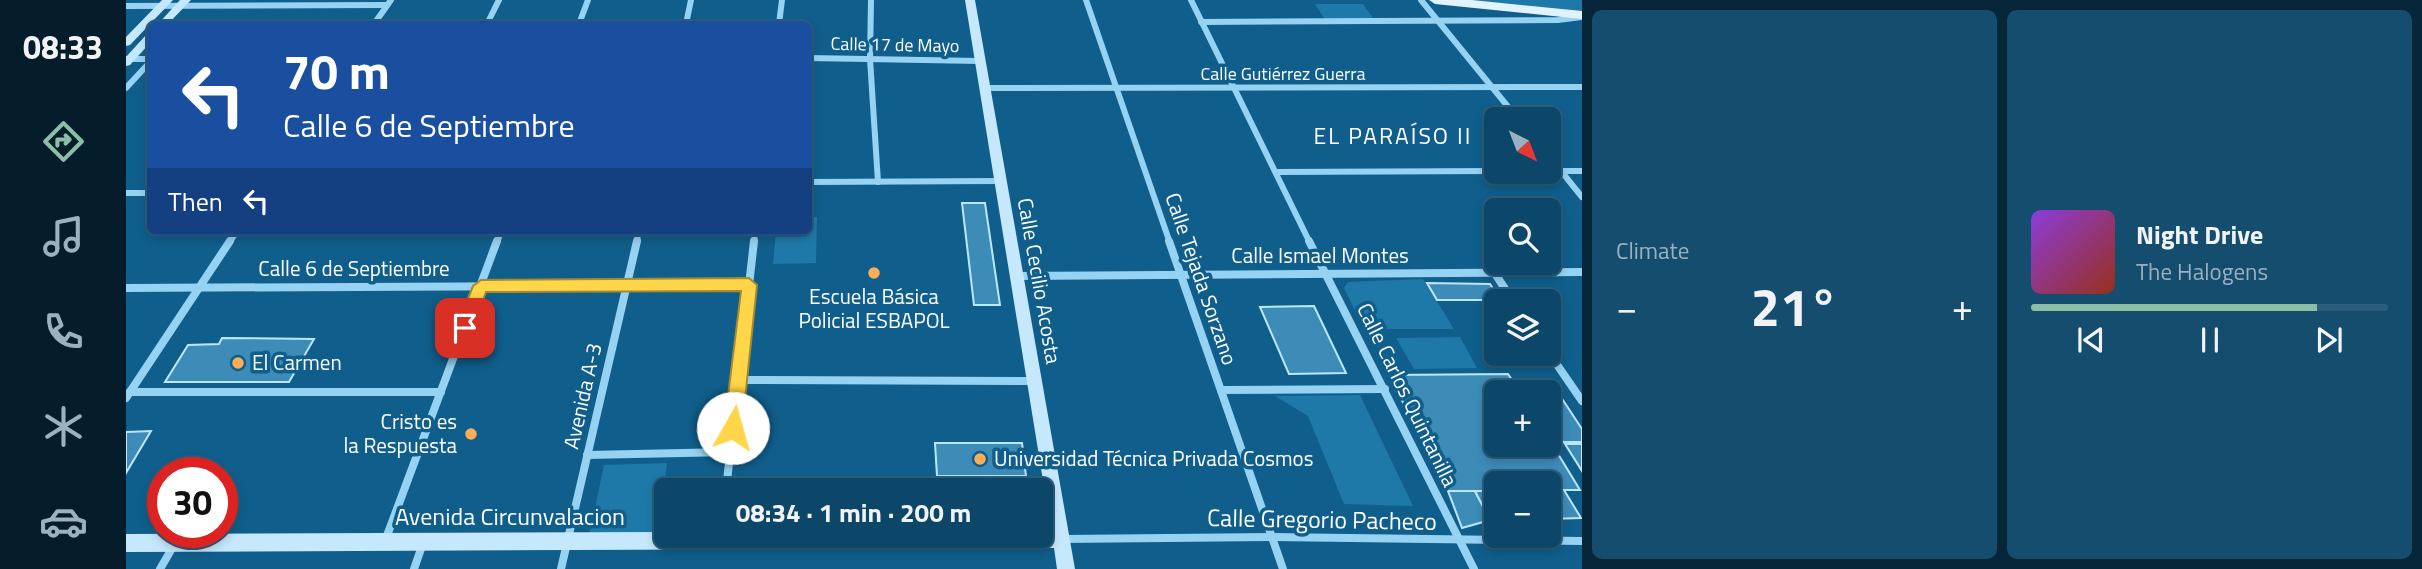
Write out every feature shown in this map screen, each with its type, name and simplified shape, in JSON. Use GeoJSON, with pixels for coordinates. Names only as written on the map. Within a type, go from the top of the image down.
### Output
{"type":"FeatureCollection","features":[{"type":"Feature","properties":{"kind":"main road"},"geometry":{"type":"LineString","coordinates":[[1436,0],[1582,16]]}},
{"type":"Feature","properties":{"kind":"street"},"geometry":{"type":"LineString","coordinates":[[488,21],[499,0]]}},
{"type":"Feature","properties":{"kind":"street"},"geometry":{"type":"LineString","coordinates":[[580,21],[588,0]]}},
{"type":"Feature","properties":{"kind":"street"},"geometry":{"type":"LineString","coordinates":[[687,21],[691,0]]}},
{"type":"Feature","properties":{"kind":"street"},"geometry":{"type":"LineString","coordinates":[[779,21],[782,0]]}},
{"type":"Feature","properties":{"kind":"street"},"geometry":{"type":"LineString","coordinates":[[871,0],[870,59],[878,182]]}},
{"type":"Feature","properties":{"kind":"street","name":"Calle Cecilio Acosta"},"geometry":{"type":"LineString","coordinates":[[970,0],[1066,569]]}},
{"type":"Feature","properties":{"kind":"street","name":"Calle Tejada Sorzano"},"geometry":{"type":"LineString","coordinates":[[1086,0],[1283,569]]}},
{"type":"Feature","properties":{"kind":"street","name":"Calle Carlos Quintanilla"},"geometry":{"type":"LineString","coordinates":[[1191,0],[1232,88],[1277,172],[1474,569]]}},
{"type":"Feature","properties":{"kind":"street"},"geometry":{"type":"LineString","coordinates":[[1421,0],[1508,107]]}},
{"type":"Feature","properties":{"kind":"street"},"geometry":{"type":"LineString","coordinates":[[126,6],[165,3],[389,3]]}},
{"type":"Feature","properties":{"kind":"street"},"geometry":{"type":"LineString","coordinates":[[147,21],[165,3]]}},
{"type":"Feature","properties":{"kind":"street"},"geometry":{"type":"LineString","coordinates":[[166,21],[183,3]]}},
{"type":"Feature","properties":{"kind":"street"},"geometry":{"type":"LineString","coordinates":[[376,21],[389,3]]}},
{"type":"Feature","properties":{"kind":"street"},"geometry":{"type":"LineString","coordinates":[[1201,22],[1558,20],[1582,16]]}},
{"type":"Feature","properties":{"kind":"street"},"geometry":{"type":"LineString","coordinates":[[126,43],[147,21]]}},
{"type":"Feature","properties":{"kind":"street"},"geometry":{"type":"LineString","coordinates":[[127,60],[147,40]]}},
{"type":"Feature","properties":{"kind":"street","name":"Calle 17 de Mayo"},"geometry":{"type":"LineString","coordinates":[[812,58],[980,61]]}},
{"type":"Feature","properties":{"kind":"street"},"geometry":{"type":"LineString","coordinates":[[127,60],[147,60]]}},
{"type":"Feature","properties":{"kind":"street"},"geometry":{"type":"LineString","coordinates":[[126,88],[147,64]]}},
{"type":"Feature","properties":{"kind":"street","name":"Calle Gutiérrez Guerra"},"geometry":{"type":"LineString","coordinates":[[985,88],[1582,87]]}},
{"type":"Feature","properties":{"kind":"street"},"geometry":{"type":"LineString","coordinates":[[1277,172],[1484,171]]}},
{"type":"Feature","properties":{"kind":"street"},"geometry":{"type":"LineString","coordinates":[[1561,171],[1582,171]]}},
{"type":"Feature","properties":{"kind":"street"},"geometry":{"type":"LineString","coordinates":[[1561,172],[1582,197]]}},
{"type":"Feature","properties":{"kind":"street"},"geometry":{"type":"LineString","coordinates":[[812,182],[1000,181]]}},
{"type":"Feature","properties":{"kind":"street"},"geometry":{"type":"LineString","coordinates":[[126,193],[147,191]]}},
{"type":"Feature","properties":{"kind":"street"},"geometry":{"type":"LineString","coordinates":[[128,395],[234,235]]}},
{"type":"Feature","properties":{"kind":"street"},"geometry":{"type":"LineString","coordinates":[[385,542],[500,235]]}},
{"type":"Feature","properties":{"kind":"street","name":"Avenida A-3"},"geometry":{"type":"LineString","coordinates":[[561,569],[638,235]]}},
{"type":"Feature","properties":{"kind":"street"},"geometry":{"type":"LineString","coordinates":[[727,478],[755,235]]}},
{"type":"Feature","properties":{"kind":"street","name":"Calle Ismael Montes"},"geometry":{"type":"LineString","coordinates":[[1017,276],[1484,272]]}},
{"type":"Feature","properties":{"kind":"street","name":"Calle Ismael Montes"},"geometry":{"type":"LineString","coordinates":[[1561,272],[1582,272]]}},
{"type":"Feature","properties":{"kind":"street","name":"Calle 6 de Septiembre"},"geometry":{"type":"LineString","coordinates":[[126,288],[749,285]]}},
{"type":"Feature","properties":{"kind":"street"},"geometry":{"type":"LineString","coordinates":[[1558,366],[1582,401]]}},
{"type":"Feature","properties":{"kind":"street"},"geometry":{"type":"LineString","coordinates":[[739,380],[1035,381]]}},
{"type":"Feature","properties":{"kind":"street"},"geometry":{"type":"LineString","coordinates":[[1221,390],[1385,390]]}},
{"type":"Feature","properties":{"kind":"street"},"geometry":{"type":"LineString","coordinates":[[128,395],[441,392]]}},
{"type":"Feature","properties":{"kind":"street"},"geometry":{"type":"LineString","coordinates":[[587,456],[730,452]]}},
{"type":"Feature","properties":{"kind":"street","name":"Calle Gregorio Pacheco"},"geometry":{"type":"LineString","coordinates":[[1061,539],[1272,537],[1582,541]]}},
{"type":"Feature","properties":{"kind":"street","name":"Avenida Circunvalacion"},"geometry":{"type":"LineString","coordinates":[[238,543],[654,539]]}},
{"type":"Feature","properties":{"kind":"street","name":"Avenida Circunvalacion"},"geometry":{"type":"LineString","coordinates":[[1053,539],[1061,539]]}},
{"type":"Feature","properties":{"kind":"street"},"geometry":{"type":"LineString","coordinates":[[414,569],[424,542]]}},
{"type":"Feature","properties":{"kind":"street","name":"Avenida Circunvalacion"},"geometry":{"type":"LineString","coordinates":[[126,543],[147,543]]}},
{"type":"Feature","properties":{"kind":"street"},"geometry":{"type":"LineString","coordinates":[[160,569],[173,548]]}},
{"type":"Feature","properties":{"kind":"shaded area"},"geometry":{"type":"Polygon","coordinates":[[[1461,0],[1582,0],[1582,12],[1461,0]]]}},
{"type":"Feature","properties":{"kind":"shaded area"},"geometry":{"type":"Polygon","coordinates":[[[1315,4],[1363,4],[1375,21],[1326,21],[1315,4]]]}},
{"type":"Feature","properties":{"kind":"shaded area"},"geometry":{"type":"Polygon","coordinates":[[[812,217],[817,217],[816,263],[773,264],[776,235],[812,235],[812,217]]]}},
{"type":"Feature","properties":{"kind":"shaded area"},"geometry":{"type":"Polygon","coordinates":[[[1423,279],[1454,329],[1364,329],[1344,288],[1348,282],[1423,279]]]}},
{"type":"Feature","properties":{"kind":"shaded area"},"geometry":{"type":"Polygon","coordinates":[[[1460,337],[1477,368],[1414,369],[1396,338],[1460,337]]]}},
{"type":"Feature","properties":{"kind":"shaded area"},"geometry":{"type":"Polygon","coordinates":[[[1360,395],[1413,506],[1344,504],[1308,416],[1275,396],[1360,395]]]}},
{"type":"Feature","properties":{"kind":"shaded area"},"geometry":{"type":"Polygon","coordinates":[[[667,463],[665,478],[654,478],[654,536],[588,540],[604,465],[667,463]]]}},
{"type":"Feature","properties":{"kind":"building"},"geometry":{"type":"Polygon","coordinates":[[[962,203],[985,203],[1000,305],[974,305],[962,203]]]}},
{"type":"Feature","properties":{"kind":"building"},"geometry":{"type":"Polygon","coordinates":[[[1427,283],[1490,284],[1493,289],[1484,289],[1484,302],[1437,300],[1427,283]]]}},
{"type":"Feature","properties":{"kind":"building"},"geometry":{"type":"Polygon","coordinates":[[[1314,306],[1346,373],[1289,374],[1260,307],[1314,306]]]}},
{"type":"Feature","properties":{"kind":"building","name":"El Carmen"},"geometry":{"type":"Polygon","coordinates":[[[222,338],[314,339],[289,382],[165,382],[188,345],[219,344],[222,338]]]}},
{"type":"Feature","properties":{"kind":"building"},"geometry":{"type":"Polygon","coordinates":[[[1508,374],[1512,380],[1484,380],[1484,457],[1560,457],[1580,490],[1561,490],[1561,471],[1484,471],[1484,491],[1448,491],[1389,375],[1508,374]]]}},
{"type":"Feature","properties":{"kind":"building"},"geometry":{"type":"Polygon","coordinates":[[[1561,397],[1582,429],[1582,442],[1563,442],[1561,397]]]}},
{"type":"Feature","properties":{"kind":"building"},"geometry":{"type":"Polygon","coordinates":[[[151,431],[126,473],[126,432],[151,431]]]}},
{"type":"Feature","properties":{"kind":"building","name":"Universidad Técnica Privada Cosmos"},"geometry":{"type":"Polygon","coordinates":[[[935,443],[1022,443],[1026,476],[937,476],[935,443]]]}},
{"type":"Feature","properties":{"kind":"building"},"geometry":{"type":"Polygon","coordinates":[[[1565,444],[1582,444],[1582,471],[1565,444]]]}},
{"type":"Feature","properties":{"kind":"building"},"geometry":{"type":"Polygon","coordinates":[[[1561,490],[1564,490],[1581,518],[1561,519],[1561,490]]]}},
{"type":"Feature","properties":{"kind":"building"},"geometry":{"type":"Polygon","coordinates":[[[1448,491],[1475,491],[1484,508],[1484,522],[1462,528],[1448,491]]]}},
{"type":"Feature","properties":{"kind":"building"},"geometry":{"type":"Polygon","coordinates":[[[1475,491],[1484,491],[1484,508],[1475,491]]]}},
{"type":"Feature","properties":{"kind":"place","name":"Escuela Básica Policial ESBAPOL"},"geometry":{"type":"Point","coordinates":[874,273]}},
{"type":"Feature","properties":{"kind":"place","name":"El Carmen"},"geometry":{"type":"Point","coordinates":[238,363]}},
{"type":"Feature","properties":{"kind":"place","name":"Cristo es la Respuesta"},"geometry":{"type":"Point","coordinates":[471,434]}},
{"type":"Feature","properties":{"kind":"place","name":"Universidad Técnica Privada Cosmos"},"geometry":{"type":"Point","coordinates":[980,459]}},
{"type":"Feature","properties":{"kind":"district","name":"EL PARAÍSO II"},"geometry":{"type":"Point","coordinates":[1393,136]}},
{"type":"Feature","properties":{"kind":"route"},"geometry":{"type":"LineString","coordinates":[[465,328],[481,286],[749,285],[733,428]]}}]}
